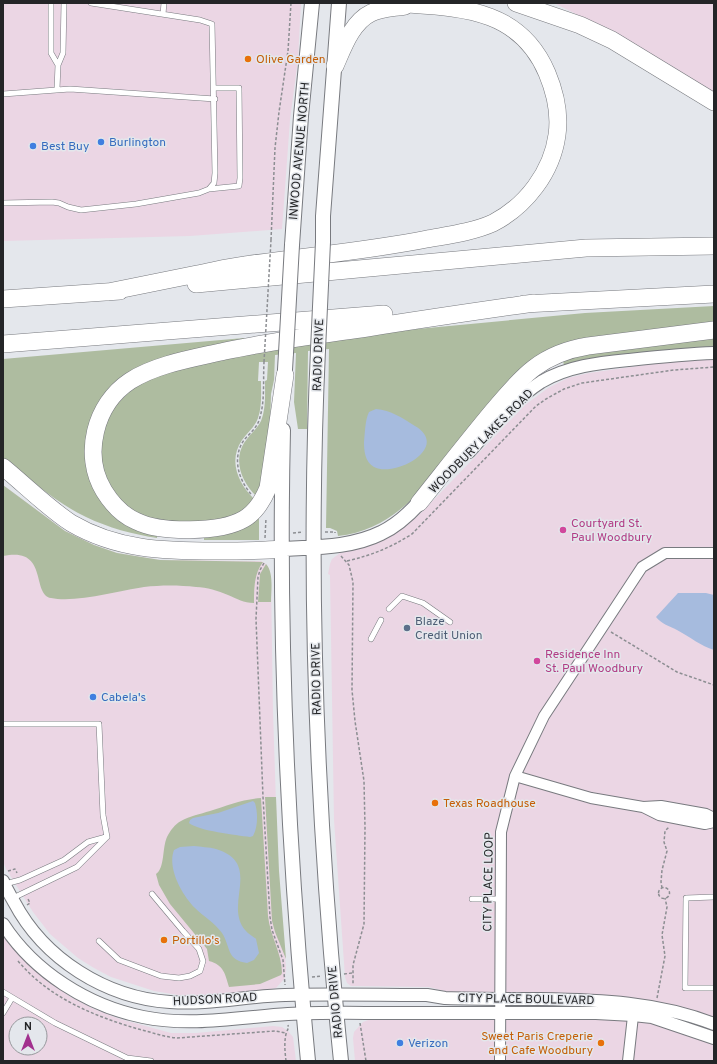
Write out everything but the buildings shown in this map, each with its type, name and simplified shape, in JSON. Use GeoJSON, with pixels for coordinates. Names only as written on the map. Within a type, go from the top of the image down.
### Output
{"type":"FeatureCollection","features":[{"type":"Feature","properties":{"kind":"highway"},"geometry":{"type":"LineString","coordinates":[[108,292],[243,265],[349,252],[445,236],[492,223],[508,214],[523,202],[537,184],[547,167],[557,135],[558,117],[556,101],[552,84],[544,65],[520,34],[494,18],[476,11],[457,8],[393,3]]}},
{"type":"Feature","properties":{"kind":"highway"},"geometry":{"type":"LineString","coordinates":[[516,3],[580,25],[612,40],[714,102]]}},
{"type":"Feature","properties":{"kind":"highway"},"geometry":{"type":"LineString","coordinates":[[334,66],[351,32],[360,21],[370,14],[381,10],[416,5]]}},
{"type":"Feature","properties":{"kind":"highway"},"geometry":{"type":"LineString","coordinates":[[3,299],[108,292],[586,248],[714,246]]}},
{"type":"Feature","properties":{"kind":"highway"},"geometry":{"type":"LineString","coordinates":[[3,344],[534,303],[714,294]]}},
{"type":"Feature","properties":{"kind":"highway"},"geometry":{"type":"LineString","coordinates":[[285,375],[270,479],[261,502],[253,512],[243,519],[230,525],[217,528],[162,529],[143,524],[127,516],[115,506],[106,494],[98,479],[94,465],[94,434],[98,420],[107,403],[123,386],[138,376],[166,366],[205,356],[300,337],[534,303]]}},
{"type":"Feature","properties":{"kind":"highway"},"geometry":{"type":"LineString","coordinates":[[420,503],[471,437],[509,392],[527,374],[547,360],[569,350],[588,346],[714,330]]}},
{"type":"Feature","properties":{"kind":"highway"},"geometry":{"type":"LineString","coordinates":[[3,467],[68,520],[86,530],[116,542],[137,547],[165,550],[273,550]]}},
{"type":"Feature","properties":{"kind":"main road","name":"INWOOD AVENUE NORTH"},"geometry":{"type":"LineString","coordinates":[[285,375],[301,116],[312,3]]}},
{"type":"Feature","properties":{"kind":"main road"},"geometry":{"type":"LineString","coordinates":[[334,66],[339,3]]}},
{"type":"Feature","properties":{"kind":"main road","name":"RADIO DRIVE"},"geometry":{"type":"LineString","coordinates":[[334,66],[323,216],[318,350],[314,547],[318,755],[332,975],[341,1061]]}},
{"type":"Feature","properties":{"kind":"main road"},"geometry":{"type":"LineString","coordinates":[[285,375],[273,550],[283,678],[292,864],[300,978],[308,1061]]}},
{"type":"Feature","properties":{"kind":"main road","name":"WOODBURY LAKES ROAD"},"geometry":{"type":"LineString","coordinates":[[273,550],[347,543],[380,534],[401,520],[420,503]]}},
{"type":"Feature","properties":{"kind":"street","name":"WOODBURY LAKES ROAD"},"geometry":{"type":"LineString","coordinates":[[420,503],[521,398],[550,377],[569,370],[594,364],[714,353]]}},
{"type":"Feature","properties":{"kind":"street","name":"CITY PLACE LOOP"},"geometry":{"type":"LineString","coordinates":[[500,1061],[499,1013],[501,832],[515,776],[544,716],[642,567],[665,553],[714,553]]}},
{"type":"Feature","properties":{"kind":"street"},"geometry":{"type":"LineString","coordinates":[[515,776],[591,798],[643,807],[661,806],[706,814],[714,818]]}},
{"type":"Feature","properties":{"kind":"street"},"geometry":{"type":"LineString","coordinates":[[643,807],[660,816],[705,824],[714,822]]}},
{"type":"Feature","properties":{"kind":"street","name":"HUDSON ROAD"},"geometry":{"type":"LineString","coordinates":[[3,883],[7,900],[21,915],[30,928],[58,956],[77,971],[113,989],[148,999],[171,1002],[196,1002],[282,995],[334,995]]}},
{"type":"Feature","properties":{"kind":"street","name":"HUDSON ROAD"},"geometry":{"type":"LineString","coordinates":[[3,924],[14,939],[30,956],[69,988],[82,996],[124,1012],[143,1017],[179,1022],[304,1014],[336,1014]]}},
{"type":"Feature","properties":{"kind":"street","name":"CITY PLACE BOULEVARD"},"geometry":{"type":"LineString","coordinates":[[334,995],[427,995],[445,998],[592,1000],[633,1009],[714,1038]]}},
{"type":"Feature","properties":{"kind":"street","name":"CITY PLACE BOULEVARD"},"geometry":{"type":"LineString","coordinates":[[336,1014],[596,1013],[655,1007],[689,1015],[714,1024]]}},
{"type":"Feature","properties":{"kind":"street"},"geometry":{"type":"LineString","coordinates":[[628,1061],[633,1009]]}},
{"type":"Feature","properties":{"kind":"lane"},"geometry":{"type":"LineString","coordinates":[[51,3],[51,53],[58,65]]}},
{"type":"Feature","properties":{"kind":"lane"},"geometry":{"type":"LineString","coordinates":[[57,89],[58,65],[63,53],[64,3]]}},
{"type":"Feature","properties":{"kind":"lane"},"geometry":{"type":"LineString","coordinates":[[91,3],[200,20],[212,24],[215,99],[215,173],[214,183],[209,189]]}},
{"type":"Feature","properties":{"kind":"lane"},"geometry":{"type":"LineString","coordinates":[[163,14],[164,3]]}},
{"type":"Feature","properties":{"kind":"lane"},"geometry":{"type":"LineString","coordinates":[[3,203],[52,202],[81,210],[157,200],[199,193],[209,189],[239,186],[239,88],[214,88]]}},
{"type":"Feature","properties":{"kind":"lane"},"geometry":{"type":"LineString","coordinates":[[3,94],[57,89],[215,99]]}},
{"type":"Feature","properties":{"kind":"lane"},"geometry":{"type":"LineString","coordinates":[[389,609],[402,596],[422,603],[450,622]]}},
{"type":"Feature","properties":{"kind":"lane"},"geometry":{"type":"LineString","coordinates":[[371,639],[381,620]]}},
{"type":"Feature","properties":{"kind":"lane"},"geometry":{"type":"LineString","coordinates":[[3,724],[99,724],[103,816],[107,837]]}},
{"type":"Feature","properties":{"kind":"lane"},"geometry":{"type":"LineString","coordinates":[[3,883],[20,880],[64,860],[88,842],[107,837]]}},
{"type":"Feature","properties":{"kind":"lane"},"geometry":{"type":"LineString","coordinates":[[7,900],[77,867],[107,837]]}},
{"type":"Feature","properties":{"kind":"lane"},"geometry":{"type":"LineString","coordinates":[[99,941],[119,960],[161,976],[180,978],[190,976],[200,971],[203,961],[199,949],[152,894]]}},
{"type":"Feature","properties":{"kind":"lane"},"geometry":{"type":"LineString","coordinates":[[714,897],[686,898],[685,988],[714,988]]}},
{"type":"Feature","properties":{"kind":"lane"},"geometry":{"type":"LineString","coordinates":[[472,899],[500,899]]}},
{"type":"Feature","properties":{"kind":"lane"},"geometry":{"type":"LineString","coordinates":[[3,992],[55,1023],[127,1058],[151,1061]]}},
{"type":"Feature","properties":{"kind":"lane"},"geometry":{"type":"LineString","coordinates":[[3,1013],[12,998]]}},
{"type":"Feature","properties":{"kind":"path"},"geometry":{"type":"LineString","coordinates":[[291,3],[289,47],[276,134],[262,406],[260,417],[256,426],[242,444],[237,460],[242,482],[252,494],[267,506],[273,550],[260,570],[258,577],[256,619],[262,791],[269,913],[273,933],[283,960],[284,977],[300,978],[352,973],[364,924],[364,781],[352,690],[353,582],[349,565],[339,552]]}},
{"type":"Feature","properties":{"kind":"path"},"geometry":{"type":"LineString","coordinates":[[346,561],[378,552],[392,546],[412,534],[536,406],[564,389],[582,383],[652,373],[714,367]]}},
{"type":"Feature","properties":{"kind":"path"},"geometry":{"type":"LineString","coordinates":[[601,630],[614,633],[626,642],[677,672],[714,685]]}},
{"type":"Feature","properties":{"kind":"path"},"geometry":{"type":"LineString","coordinates":[[665,898],[660,898],[659,891],[662,888],[662,870],[667,851],[664,842],[665,831],[668,827],[675,826],[682,820]]}},
{"type":"Feature","properties":{"kind":"path"},"geometry":{"type":"LineString","coordinates":[[662,888],[669,891],[669,895],[665,898]]}},
{"type":"Feature","properties":{"kind":"path"},"geometry":{"type":"LineString","coordinates":[[655,1007],[665,956],[662,935],[667,907],[665,898]]}},
{"type":"Feature","properties":{"kind":"path"},"geometry":{"type":"LineString","coordinates":[[360,1024],[366,1061]]}},
{"type":"Feature","properties":{"kind":"path"},"geometry":{"type":"LineString","coordinates":[[286,1033],[286,1061]]}},
{"type":"Feature","properties":{"kind":"shaded area"},"geometry":{"type":"Polygon","coordinates":[[[3,3],[301,3],[298,59],[290,120],[282,229],[190,236],[3,241],[3,3]]]}},
{"type":"Feature","properties":{"kind":"shaded area"},"geometry":{"type":"Polygon","coordinates":[[[554,3],[714,3],[714,97],[574,13],[554,3]]]}},
{"type":"Feature","properties":{"kind":"shaded area"},"geometry":{"type":"Polygon","coordinates":[[[714,359],[714,1021],[700,1015],[477,992],[448,992],[429,987],[351,986],[347,983],[345,977],[334,820],[330,575],[328,574],[332,559],[340,553],[377,543],[406,526],[422,512],[525,405],[548,388],[568,378],[589,373],[659,363],[714,359]]]}},
{"type":"Feature","properties":{"kind":"shaded area"},"geometry":{"type":"Polygon","coordinates":[[[3,485],[65,531],[94,545],[117,553],[160,560],[261,561],[269,568],[271,580],[273,712],[278,865],[286,968],[285,978],[276,988],[190,997],[154,991],[111,977],[78,958],[50,934],[33,912],[6,869],[3,861],[3,485]]]}},
{"type":"Feature","properties":{"kind":"shaded area"},"geometry":{"type":"Polygon","coordinates":[[[3,933],[25,960],[47,980],[69,996],[94,1009],[120,1019],[171,1033],[196,1033],[273,1026],[282,1027],[293,1037],[296,1061],[3,1061],[3,933]]]}},
{"type":"Feature","properties":{"kind":"shaded area"},"geometry":{"type":"Polygon","coordinates":[[[371,1019],[644,1020],[714,1041],[714,1061],[355,1061],[353,1038],[354,1032],[363,1022],[371,1019]]]}},
{"type":"Feature","properties":{"kind":"green space"},"geometry":{"type":"Polygon","coordinates":[[[714,306],[714,325],[562,348],[409,502],[385,520],[358,532],[338,536],[337,531],[326,528],[329,349],[308,351],[307,429],[298,429],[294,402],[296,353],[275,355],[274,380],[271,394],[270,432],[265,473],[256,496],[243,478],[239,464],[239,457],[244,443],[261,421],[264,411],[265,381],[267,380],[268,362],[259,362],[258,381],[261,381],[261,405],[259,414],[255,424],[242,440],[238,448],[235,464],[239,479],[254,499],[251,506],[229,519],[170,524],[129,511],[104,480],[99,446],[108,413],[139,382],[206,361],[375,333],[585,313],[714,306]]]}},
{"type":"Feature","properties":{"kind":"green space"},"geometry":{"type":"Polygon","coordinates":[[[714,336],[714,348],[606,356],[586,359],[564,365],[562,358],[714,336]]]}},
{"type":"Feature","properties":{"kind":"green space"},"geometry":{"type":"Polygon","coordinates":[[[244,338],[244,342],[127,377],[89,462],[150,534],[157,536],[157,538],[112,527],[95,521],[75,511],[43,490],[3,458],[3,359],[244,338]]]}},
{"type":"Feature","properties":{"kind":"green space"},"geometry":{"type":"Polygon","coordinates":[[[3,485],[65,531],[94,545],[117,553],[160,560],[263,562],[256,576],[254,603],[244,602],[208,588],[177,586],[144,587],[85,598],[51,598],[45,595],[37,572],[33,564],[27,558],[17,555],[3,556],[3,485]]]}},
{"type":"Feature","properties":{"kind":"green space"},"geometry":{"type":"Polygon","coordinates":[[[259,513],[259,540],[204,540],[204,533],[259,513]]]}},
{"type":"Feature","properties":{"kind":"green space"},"geometry":{"type":"Polygon","coordinates":[[[266,564],[269,568],[271,577],[271,602],[258,602],[260,574],[266,564]]]}},
{"type":"Feature","properties":{"kind":"green space"},"geometry":{"type":"Polygon","coordinates":[[[265,797],[276,797],[279,871],[286,959],[272,921],[265,797]]]}},
{"type":"Feature","properties":{"kind":"green space"},"geometry":{"type":"Polygon","coordinates":[[[261,798],[268,916],[271,931],[280,958],[282,973],[281,975],[260,984],[229,987],[221,968],[209,961],[207,949],[170,904],[159,885],[156,874],[161,867],[167,837],[179,822],[191,816],[235,803],[261,798]]]}},
{"type":"Feature","properties":{"kind":"water"},"geometry":{"type":"Polygon","coordinates":[[[376,409],[387,411],[396,415],[415,426],[424,434],[427,443],[423,451],[416,458],[406,464],[394,468],[383,469],[371,465],[366,456],[364,442],[369,412],[376,409]]]}},
{"type":"Feature","properties":{"kind":"water"},"geometry":{"type":"Polygon","coordinates":[[[678,593],[706,593],[714,595],[714,650],[666,625],[656,617],[678,593]]]}},
{"type":"Feature","properties":{"kind":"water"},"geometry":{"type":"Polygon","coordinates":[[[253,801],[257,811],[257,824],[253,836],[250,837],[218,832],[194,826],[189,823],[193,818],[218,813],[253,801]]]}},
{"type":"Feature","properties":{"kind":"water"},"geometry":{"type":"Polygon","coordinates":[[[194,846],[216,849],[230,856],[238,864],[240,875],[238,909],[240,921],[247,932],[256,939],[259,953],[254,960],[247,963],[232,956],[222,933],[190,903],[181,889],[172,865],[174,850],[180,847],[194,846]]]}},
{"type":"Feature","properties":{"kind":"place","name":"Olive Garden"},"geometry":{"type":"Point","coordinates":[248,59]}},
{"type":"Feature","properties":{"kind":"place","name":"Burlington"},"geometry":{"type":"Point","coordinates":[101,142]}},
{"type":"Feature","properties":{"kind":"place","name":"Best Buy"},"geometry":{"type":"Point","coordinates":[33,146]}},
{"type":"Feature","properties":{"kind":"place","name":"Courtyard St. Paul Woodbury"},"geometry":{"type":"Point","coordinates":[563,530]}},
{"type":"Feature","properties":{"kind":"place","name":"Blaze Credit Union"},"geometry":{"type":"Point","coordinates":[407,628]}},
{"type":"Feature","properties":{"kind":"place","name":"Residence Inn St. Paul Woodbury"},"geometry":{"type":"Point","coordinates":[537,661]}},
{"type":"Feature","properties":{"kind":"place","name":"Cabela's"},"geometry":{"type":"Point","coordinates":[93,697]}},
{"type":"Feature","properties":{"kind":"place","name":"Texas Roadhouse"},"geometry":{"type":"Point","coordinates":[435,803]}},
{"type":"Feature","properties":{"kind":"place","name":"Portillo's"},"geometry":{"type":"Point","coordinates":[164,940]}},
{"type":"Feature","properties":{"kind":"place","name":"Verizon"},"geometry":{"type":"Point","coordinates":[400,1043]}},
{"type":"Feature","properties":{"kind":"place","name":"Sweet Paris Creperie and Cafe Woodbury"},"geometry":{"type":"Point","coordinates":[601,1043]}}]}
